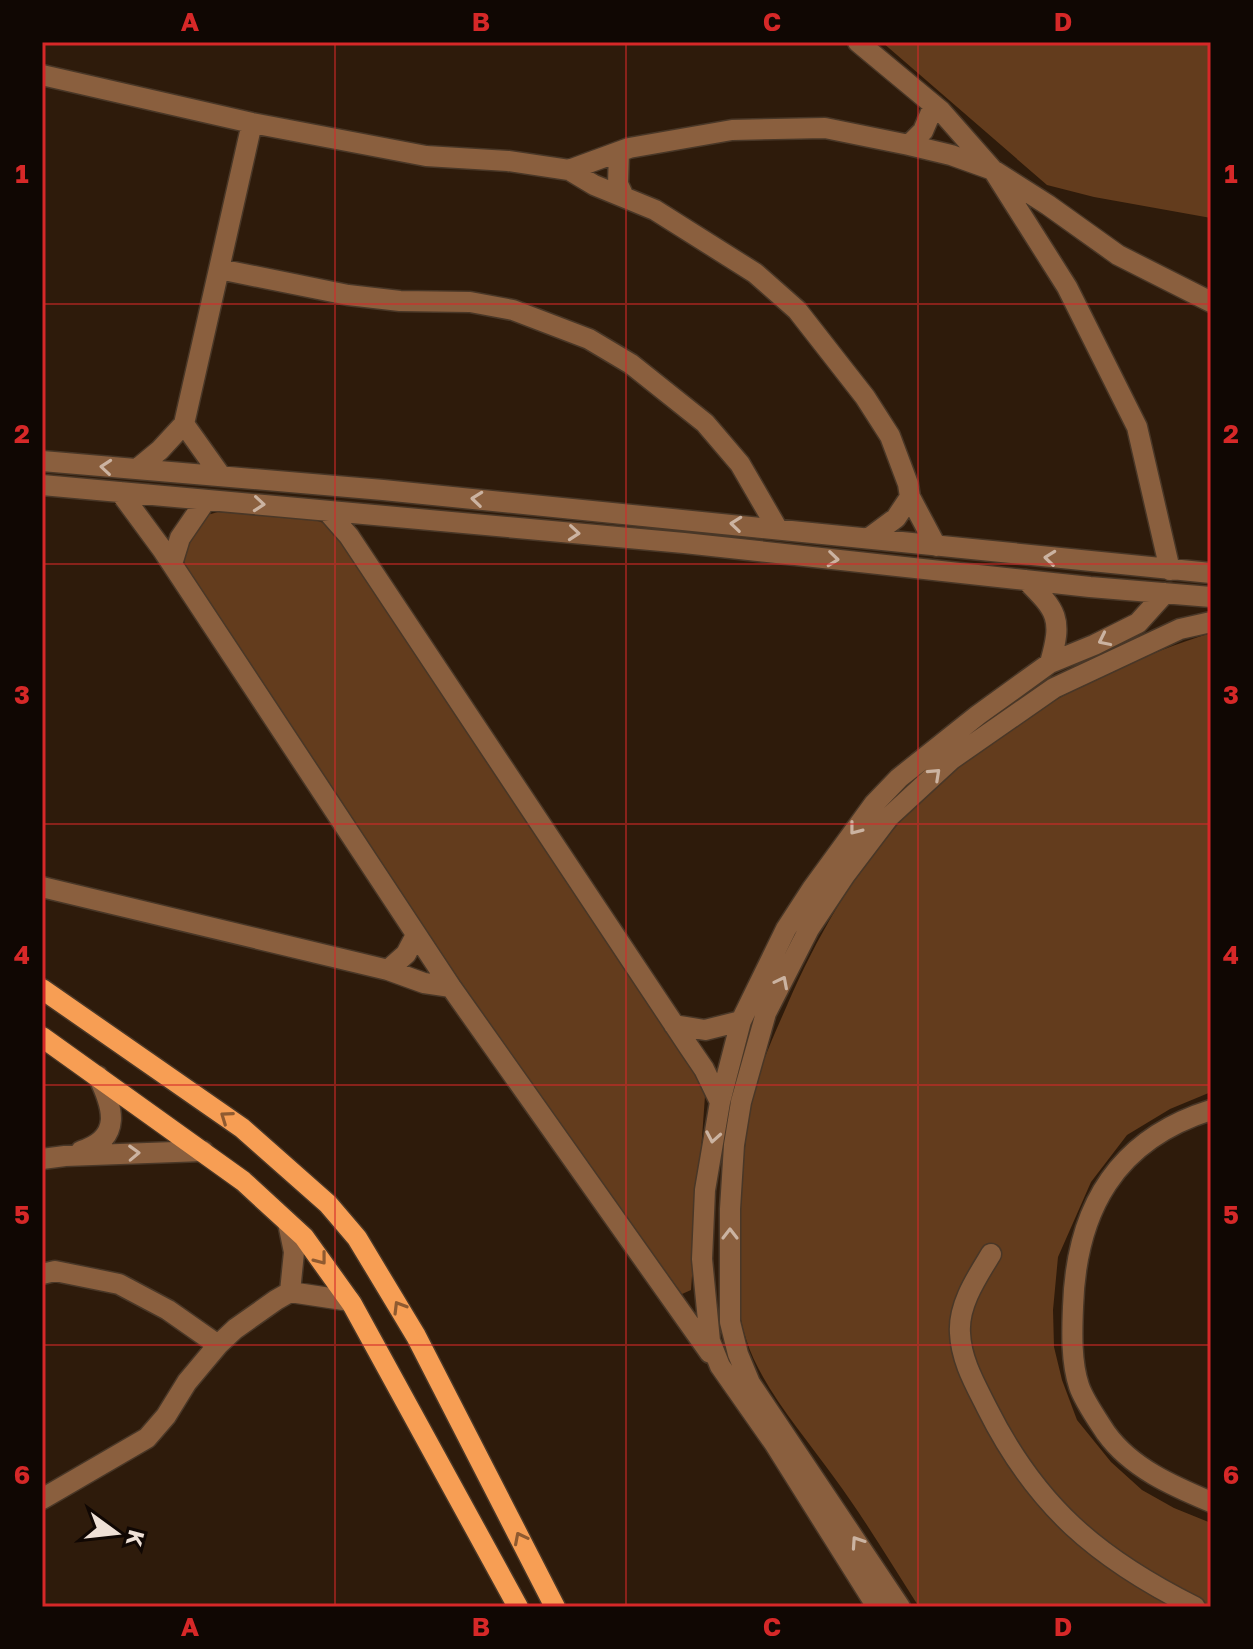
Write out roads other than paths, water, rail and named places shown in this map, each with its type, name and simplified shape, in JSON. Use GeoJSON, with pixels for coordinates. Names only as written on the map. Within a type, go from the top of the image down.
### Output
{"type":"FeatureCollection","features":[{"type":"Feature","properties":{"kind":"main road"},"geometry":{"type":"LineString","coordinates":[[42,989],[242,1128],[328,1204],[357,1238],[416,1336],[555,1607]]}},
{"type":"Feature","properties":{"kind":"main road"},"geometry":{"type":"LineString","coordinates":[[42,1037],[243,1181],[304,1237],[350,1301],[518,1607]]}},
{"type":"Feature","properties":{"kind":"street"},"geometry":{"type":"LineString","coordinates":[[858,42],[934,105],[993,170],[1067,287],[1137,427],[1170,570]]}},
{"type":"Feature","properties":{"kind":"street"},"geometry":{"type":"LineString","coordinates":[[42,75],[252,123],[426,156],[508,161],[569,170],[594,185],[655,210],[755,273],[797,310],[865,397],[890,436],[910,497],[936,546]]}},
{"type":"Feature","properties":{"kind":"street"},"geometry":{"type":"LineString","coordinates":[[909,145],[923,131],[934,105]]}},
{"type":"Feature","properties":{"kind":"street"},"geometry":{"type":"LineString","coordinates":[[137,469],[184,424],[252,123]]}},
{"type":"Feature","properties":{"kind":"street"},"geometry":{"type":"LineString","coordinates":[[569,170],[619,152],[704,134],[773,128],[825,128],[909,145],[993,170],[1118,255],[1211,302]]}},
{"type":"Feature","properties":{"kind":"street"},"geometry":{"type":"LineString","coordinates":[[619,152],[618,184],[624,197]]}},
{"type":"Feature","properties":{"kind":"street"},"geometry":{"type":"LineString","coordinates":[[219,269],[348,295],[400,301],[470,302],[513,310],[589,339],[631,364],[705,423],[740,464],[777,528]]}},
{"type":"Feature","properties":{"kind":"street"},"geometry":{"type":"LineString","coordinates":[[184,424],[221,476]]}},
{"type":"Feature","properties":{"kind":"street"},"geometry":{"type":"LineString","coordinates":[[46,456],[137,469],[777,528],[1211,573]]}},
{"type":"Feature","properties":{"kind":"street"},"geometry":{"type":"LineString","coordinates":[[42,485],[684,543],[1211,597]]}},
{"type":"Feature","properties":{"kind":"street"},"geometry":{"type":"LineString","coordinates":[[120,492],[172,564],[451,987],[774,1443],[877,1607]]}},
{"type":"Feature","properties":{"kind":"street"},"geometry":{"type":"LineString","coordinates":[[869,538],[896,518],[910,497]]}},
{"type":"Feature","properties":{"kind":"street"},"geometry":{"type":"LineString","coordinates":[[172,564],[180,538],[206,500]]}},
{"type":"Feature","properties":{"kind":"street"},"geometry":{"type":"LineString","coordinates":[[327,511],[349,536],[704,1069],[720,1102]]}},
{"type":"Feature","properties":{"kind":"street"},"geometry":{"type":"LineString","coordinates":[[1026,580],[1053,606],[1057,627],[1050,663]]}},
{"type":"Feature","properties":{"kind":"street"},"geometry":{"type":"LineString","coordinates":[[720,1366],[710,1341],[702,1259],[705,1190],[720,1102],[741,1021],[786,929],[842,846],[874,804],[899,778],[1050,663],[1138,623],[1165,593]]}},
{"type":"Feature","properties":{"kind":"street"},"geometry":{"type":"LineString","coordinates":[[900,1607],[750,1383],[738,1354],[730,1322],[730,1209],[734,1145],[754,1049],[766,1013],[809,929],[889,817],[952,759],[1054,688],[1180,629],[1211,622]]}},
{"type":"Feature","properties":{"kind":"street"},"geometry":{"type":"LineString","coordinates":[[42,887],[388,970],[424,983],[451,987]]}},
{"type":"Feature","properties":{"kind":"street"},"geometry":{"type":"LineString","coordinates":[[388,970],[406,954],[416,935]]}},
{"type":"Feature","properties":{"kind":"street"},"geometry":{"type":"LineString","coordinates":[[674,1025],[705,1030],[741,1021]]}},
{"type":"Feature","properties":{"kind":"street"},"geometry":{"type":"LineString","coordinates":[[65,1156],[105,1139],[112,1120],[111,1104],[98,1076]]}},
{"type":"Feature","properties":{"kind":"street"},"geometry":{"type":"LineString","coordinates":[[1211,1110],[1158,1133],[1136,1150],[1096,1199],[1084,1226],[1075,1263],[1072,1337],[1079,1386],[1108,1435],[1158,1478],[1211,1502]]}},
{"type":"Feature","properties":{"kind":"street"},"geometry":{"type":"LineString","coordinates":[[42,1159],[203,1151]]}},
{"type":"Feature","properties":{"kind":"street"},"geometry":{"type":"LineString","coordinates":[[288,1223],[294,1252],[290,1292]]}},
{"type":"Feature","properties":{"kind":"street"},"geometry":{"type":"LineString","coordinates":[[991,1254],[970,1292],[960,1333],[968,1370],[1003,1440],[1028,1480],[1081,1535],[1146,1583],[1195,1607]]}},
{"type":"Feature","properties":{"kind":"street"},"geometry":{"type":"LineString","coordinates":[[42,1274],[55,1271],[119,1284],[168,1310],[218,1345]]}},
{"type":"Feature","properties":{"kind":"street"},"geometry":{"type":"LineString","coordinates":[[675,1304],[694,1304],[731,1289]]}},
{"type":"Feature","properties":{"kind":"street"},"geometry":{"type":"LineString","coordinates":[[42,1499],[147,1438],[218,1345],[235,1329],[290,1292],[350,1301]]}}]}
